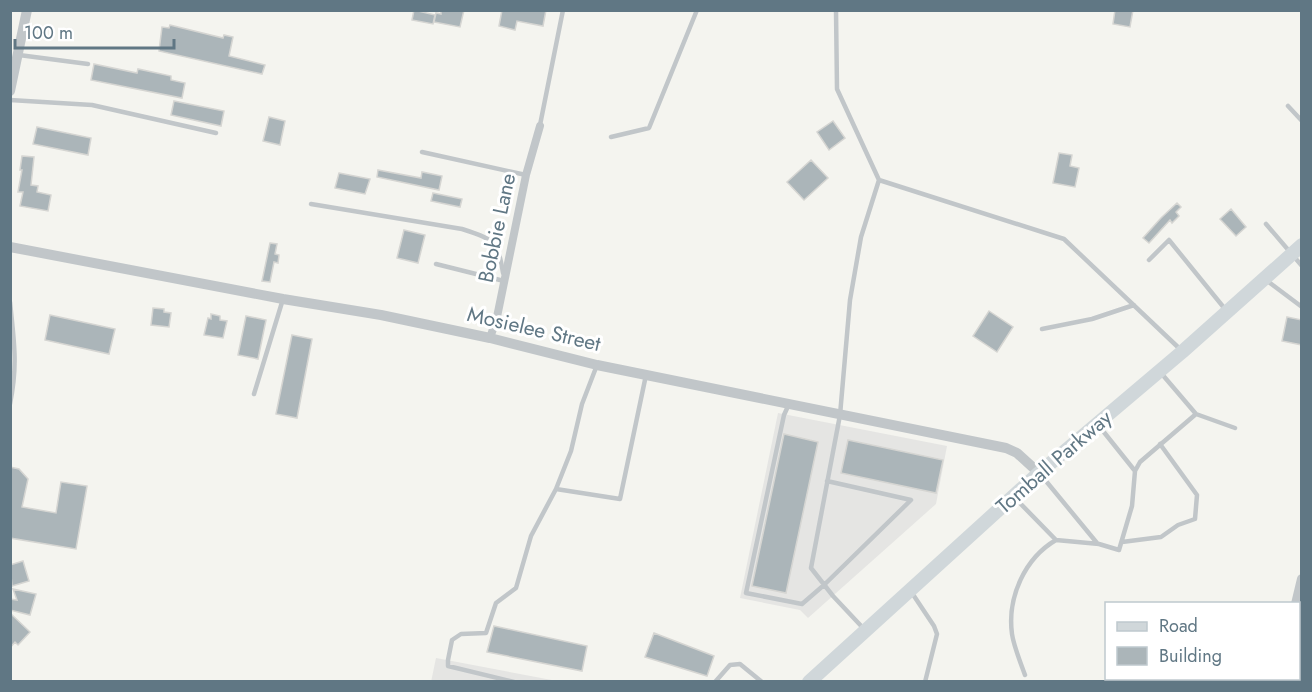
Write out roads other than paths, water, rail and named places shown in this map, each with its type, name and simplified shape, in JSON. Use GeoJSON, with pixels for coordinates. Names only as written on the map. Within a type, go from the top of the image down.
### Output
{"type":"FeatureCollection","features":[{"type":"Feature","properties":{"kind":"main road","name":"Tomball Parkway"},"geometry":{"type":"LineString","coordinates":[[809,681],[1040,473],[1182,352],[1296,249]]}},
{"type":"Feature","properties":{"kind":"street"},"geometry":{"type":"LineString","coordinates":[[10,91],[27,10]]}},
{"type":"Feature","properties":{"kind":"street","name":"Bobbie Lane"},"geometry":{"type":"LineString","coordinates":[[490,338],[526,175],[540,126]]}},
{"type":"Feature","properties":{"kind":"street","name":"Mosielee Street"},"geometry":{"type":"LineString","coordinates":[[11,250],[381,315],[490,338],[597,365],[1006,448],[1017,453],[1040,473]]}},
{"type":"Feature","properties":{"kind":"street"},"geometry":{"type":"LineString","coordinates":[[1296,602],[1302,579]]}},
{"type":"Feature","properties":{"kind":"lane"},"geometry":{"type":"LineString","coordinates":[[540,126],[563,10]]}},
{"type":"Feature","properties":{"kind":"lane"},"geometry":{"type":"LineString","coordinates":[[611,137],[649,128],[697,10]]}},
{"type":"Feature","properties":{"kind":"lane"},"geometry":{"type":"LineString","coordinates":[[836,10],[837,89],[879,180],[861,237],[850,300],[840,415],[811,568],[866,631]]}},
{"type":"Feature","properties":{"kind":"lane"},"geometry":{"type":"LineString","coordinates":[[19,55],[88,64]]}},
{"type":"Feature","properties":{"kind":"lane"},"geometry":{"type":"LineString","coordinates":[[10,100],[92,105],[216,133]]}},
{"type":"Feature","properties":{"kind":"lane"},"geometry":{"type":"LineString","coordinates":[[1288,106],[1302,121]]}},
{"type":"Feature","properties":{"kind":"lane"},"geometry":{"type":"LineString","coordinates":[[422,152],[526,175]]}},
{"type":"Feature","properties":{"kind":"lane"},"geometry":{"type":"LineString","coordinates":[[879,180],[1064,239],[1182,352]]}},
{"type":"Feature","properties":{"kind":"lane"},"geometry":{"type":"LineString","coordinates":[[311,204],[462,229],[478,234],[491,240],[500,249],[504,281],[436,264]]}},
{"type":"Feature","properties":{"kind":"lane"},"geometry":{"type":"LineString","coordinates":[[1266,224],[1296,249],[1302,266]]}},
{"type":"Feature","properties":{"kind":"lane"},"geometry":{"type":"LineString","coordinates":[[1149,260],[1169,240],[1227,311]]}},
{"type":"Feature","properties":{"kind":"lane"},"geometry":{"type":"LineString","coordinates":[[1264,278],[1302,307]]}},
{"type":"Feature","properties":{"kind":"lane"},"geometry":{"type":"LineString","coordinates":[[254,394],[283,299]]}},
{"type":"Feature","properties":{"kind":"lane"},"geometry":{"type":"LineString","coordinates":[[10,302],[16,373],[10,404]]}},
{"type":"Feature","properties":{"kind":"lane"},"geometry":{"type":"LineString","coordinates":[[1042,329],[1092,319],[1134,305]]}},
{"type":"Feature","properties":{"kind":"lane"},"geometry":{"type":"LineString","coordinates":[[514,681],[448,666],[452,640],[456,635],[486,633],[496,603],[516,588],[531,536],[556,489],[571,451],[582,404],[597,365]]}},
{"type":"Feature","properties":{"kind":"lane"},"geometry":{"type":"LineString","coordinates":[[1160,371],[1196,414],[1235,428]]}},
{"type":"Feature","properties":{"kind":"lane"},"geometry":{"type":"LineString","coordinates":[[556,489],[620,499],[646,375]]}},
{"type":"Feature","properties":{"kind":"lane"},"geometry":{"type":"LineString","coordinates":[[789,404],[784,415],[746,593],[802,604],[910,500],[827,481]]}},
{"type":"Feature","properties":{"kind":"lane"},"geometry":{"type":"LineString","coordinates":[[1024,675],[1012,633],[1014,601],[1027,566],[1035,555],[1056,540],[1097,543],[1119,550],[1132,506],[1135,471],[1140,462],[1196,414]]}},
{"type":"Feature","properties":{"kind":"lane"},"geometry":{"type":"LineString","coordinates":[[1097,424],[1135,471]]}},
{"type":"Feature","properties":{"kind":"lane"},"geometry":{"type":"LineString","coordinates":[[1122,542],[1161,537],[1178,525],[1195,519],[1197,495],[1160,444]]}},
{"type":"Feature","properties":{"kind":"lane"},"geometry":{"type":"LineString","coordinates":[[1040,473],[1097,543]]}},
{"type":"Feature","properties":{"kind":"lane"},"geometry":{"type":"LineString","coordinates":[[1014,497],[1056,540]]}},
{"type":"Feature","properties":{"kind":"lane"},"geometry":{"type":"LineString","coordinates":[[910,591],[937,634],[925,681]]}},
{"type":"Feature","properties":{"kind":"lane"},"geometry":{"type":"LineString","coordinates":[[715,681],[730,665],[740,663],[762,681]]}}]}
